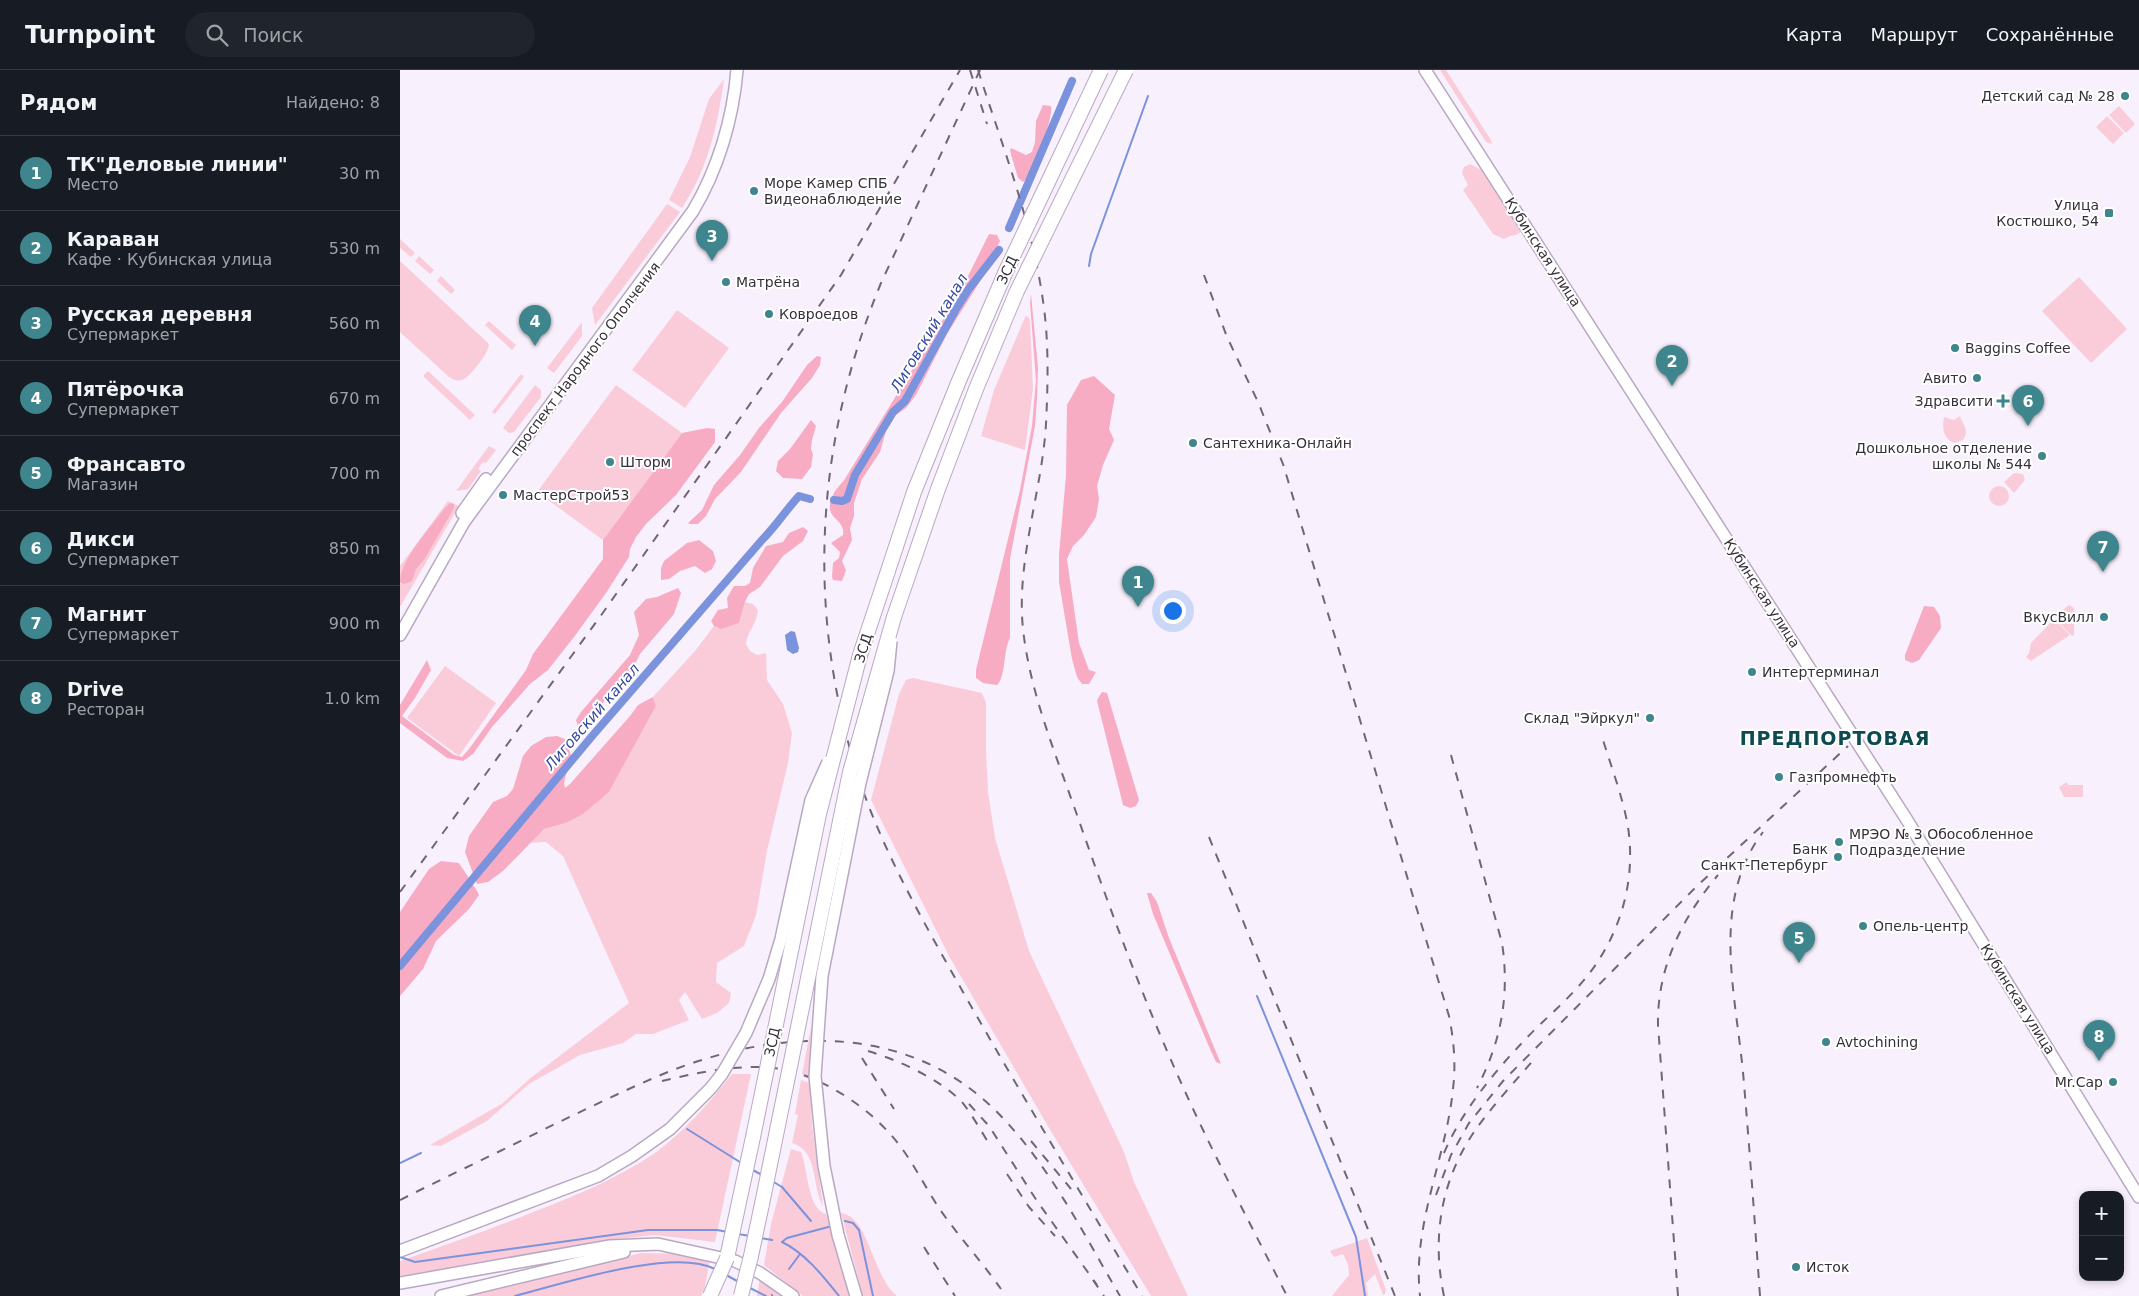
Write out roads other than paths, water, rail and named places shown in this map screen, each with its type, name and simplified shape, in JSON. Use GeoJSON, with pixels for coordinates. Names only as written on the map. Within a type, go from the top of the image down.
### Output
{"type":"FeatureCollection","features":[{"type":"Feature","properties":{"kind":"highway","name":"ЗСД"},"geometry":{"type":"LineString","coordinates":[[727,1258],[819,814],[860,655],[914,492],[1006,271],[1101,70]]}},
{"type":"Feature","properties":{"kind":"highway","name":"ЗСД"},"geometry":{"type":"LineString","coordinates":[[751,1256],[850,772],[894,617],[938,489],[1000,331],[1042,237],[1126,70]]}},
{"type":"Feature","properties":{"kind":"highway"},"geometry":{"type":"LineString","coordinates":[[741,1296],[751,1256]]}},
{"type":"Feature","properties":{"kind":"highway"},"geometry":{"type":"LineString","coordinates":[[749,1296],[751,1256]]}},
{"type":"Feature","properties":{"kind":"highway"},"geometry":{"type":"LineString","coordinates":[[710,1296],[727,1258]]}},
{"type":"Feature","properties":{"kind":"highway"},"geometry":{"type":"LineString","coordinates":[[720,1296],[727,1258]]}},
{"type":"Feature","properties":{"kind":"main road","name":"проспект Народного Ополчения"},"geometry":{"type":"LineString","coordinates":[[400,621],[447,536],[463,512],[690,205],[704,176],[715,146],[724,110],[730,70]]}},
{"type":"Feature","properties":{"kind":"main road","name":"проспект Народного Ополчения"},"geometry":{"type":"LineString","coordinates":[[400,635],[464,522],[693,211],[718,157],[730,114],[737,70]]}},
{"type":"Feature","properties":{"kind":"main road","name":"Кубинская улица"},"geometry":{"type":"LineString","coordinates":[[1425,70],[1907,820],[2139,1197]]}},
{"type":"Feature","properties":{"kind":"main road","name":"Кубинская улица"},"geometry":{"type":"LineString","coordinates":[[1434,70],[1922,830],[2139,1183]]}},
{"type":"Feature","properties":{"kind":"main road"},"geometry":{"type":"LineString","coordinates":[[856,1296],[838,1235],[824,1166],[814,1076],[822,976],[860,783],[888,671],[894,617]]}},
{"type":"Feature","properties":{"kind":"main road"},"geometry":{"type":"LineString","coordinates":[[400,1251],[598,1176],[632,1156],[670,1129],[711,1088],[722,1074],[746,1033],[769,979],[780,939],[811,800],[838,740]]}},
{"type":"Feature","properties":{"kind":"main road"},"geometry":{"type":"LineString","coordinates":[[400,1283],[610,1246],[645,1244],[678,1248],[735,1261],[760,1273],[793,1296]]}},
{"type":"Feature","properties":{"kind":"main road"},"geometry":{"type":"LineString","coordinates":[[441,1296],[612,1254],[646,1248],[678,1248]]}},
{"type":"Feature","properties":{"kind":"water"},"geometry":{"type":"Polygon","coordinates":[[[791,631],[795,632],[799,648],[798,652],[793,654],[787,650],[785,635],[791,631]]]}},
{"type":"Feature","properties":{"kind":"waterway","name":"Лиговский канал"},"geometry":{"type":"LineString","coordinates":[[1009,228],[1072,81]]}},
{"type":"Feature","properties":{"kind":"waterway"},"geometry":{"type":"LineString","coordinates":[[1089,266],[1091,254],[1148,96]]}},
{"type":"Feature","properties":{"kind":"waterway","name":"Лиговский канал"},"geometry":{"type":"LineString","coordinates":[[834,500],[842,501],[847,499],[855,475],[893,412],[905,401],[968,290],[999,250]]}},
{"type":"Feature","properties":{"kind":"waterway","name":"Лиговский канал"},"geometry":{"type":"LineString","coordinates":[[400,966],[593,735],[772,529],[794,501],[799,496],[810,499]]}},
{"type":"Feature","properties":{"kind":"waterway"},"geometry":{"type":"LineString","coordinates":[[1257,996],[1356,1237],[1365,1296]]}},
{"type":"Feature","properties":{"kind":"waterway"},"geometry":{"type":"LineString","coordinates":[[687,1129],[743,1164]]}},
{"type":"Feature","properties":{"kind":"waterway"},"geometry":{"type":"LineString","coordinates":[[400,1163],[421,1153]]}},
{"type":"Feature","properties":{"kind":"waterway"},"geometry":{"type":"LineString","coordinates":[[751,1169],[762,1175]]}},
{"type":"Feature","properties":{"kind":"waterway"},"geometry":{"type":"LineString","coordinates":[[772,1181],[782,1187],[811,1221]]}},
{"type":"Feature","properties":{"kind":"waterway"},"geometry":{"type":"LineString","coordinates":[[845,1221],[853,1223],[859,1230],[873,1296]]}},
{"type":"Feature","properties":{"kind":"waterway"},"geometry":{"type":"LineString","coordinates":[[782,1242],[787,1238],[832,1226]]}},
{"type":"Feature","properties":{"kind":"waterway"},"geometry":{"type":"LineString","coordinates":[[400,1257],[415,1262],[648,1230],[717,1230],[728,1232]]}},
{"type":"Feature","properties":{"kind":"waterway"},"geometry":{"type":"LineString","coordinates":[[738,1234],[750,1236]]}},
{"type":"Feature","properties":{"kind":"waterway"},"geometry":{"type":"LineString","coordinates":[[760,1238],[772,1240]]}},
{"type":"Feature","properties":{"kind":"waterway"},"geometry":{"type":"LineString","coordinates":[[782,1242],[806,1259],[839,1296]]}},
{"type":"Feature","properties":{"kind":"waterway"},"geometry":{"type":"LineString","coordinates":[[789,1269],[800,1254]]}},
{"type":"Feature","properties":{"kind":"waterway"},"geometry":{"type":"LineString","coordinates":[[515,1296],[588,1276],[646,1265],[673,1262],[696,1263],[715,1269]]}},
{"type":"Feature","properties":{"kind":"waterway"},"geometry":{"type":"LineString","coordinates":[[726,1275],[739,1282]]}},
{"type":"Feature","properties":{"kind":"waterway"},"geometry":{"type":"LineString","coordinates":[[748,1287],[766,1296]]}},
{"type":"Feature","properties":{"kind":"railway"},"geometry":{"type":"LineString","coordinates":[[400,892],[602,614],[841,275],[960,70]]}},
{"type":"Feature","properties":{"kind":"railway"},"geometry":{"type":"LineString","coordinates":[[970,70],[987,124]]}},
{"type":"Feature","properties":{"kind":"railway"},"geometry":{"type":"LineString","coordinates":[[978,70],[1032,242],[1043,301],[1046,331],[1048,378],[1044,450],[1023,577],[1023,629],[1031,677],[1045,724],[1089,849],[1154,1020],[1208,1140],[1287,1296]]}},
{"type":"Feature","properties":{"kind":"railway"},"geometry":{"type":"LineString","coordinates":[[980,70],[881,283],[859,341],[843,401],[832,460],[826,520],[825,581],[829,641],[839,702],[854,763],[875,823],[888,852],[963,992],[1142,1296]]}},
{"type":"Feature","properties":{"kind":"railway"},"geometry":{"type":"LineString","coordinates":[[1204,275],[1227,337],[1258,402],[1283,464],[1449,1016],[1454,1052],[1453,1089],[1444,1141],[1425,1217],[1419,1269],[1420,1296]]}},
{"type":"Feature","properties":{"kind":"railway"},"geometry":{"type":"LineString","coordinates":[[1444,1153],[1468,1109],[1498,1069],[1577,988],[1591,971],[1603,953],[1621,914],[1629,871],[1628,827],[1603,740]]}},
{"type":"Feature","properties":{"kind":"railway"},"geometry":{"type":"LineString","coordinates":[[1436,1195],[1451,1155],[1469,1123],[1503,1081],[1697,886],[1848,746]]}},
{"type":"Feature","properties":{"kind":"railway"},"geometry":{"type":"LineString","coordinates":[[1451,755],[1502,943],[1504,962],[1505,981],[1502,1018],[1492,1053],[1477,1088]]}},
{"type":"Feature","properties":{"kind":"railway"},"geometry":{"type":"LineString","coordinates":[[1760,1296],[1744,1084],[1733,987],[1731,922],[1736,891],[1746,860],[1763,832]]}},
{"type":"Feature","properties":{"kind":"railway"},"geometry":{"type":"LineString","coordinates":[[1209,837],[1395,1296]]}},
{"type":"Feature","properties":{"kind":"railway"},"geometry":{"type":"LineString","coordinates":[[1678,1296],[1658,1025],[1659,1004],[1667,964],[1674,945],[1693,909],[1718,875]]}},
{"type":"Feature","properties":{"kind":"railway"},"geometry":{"type":"LineString","coordinates":[[400,1200],[643,1082],[673,1070],[715,1056],[757,1046],[800,1041],[842,1042],[884,1048],[923,1062],[961,1082],[996,1111],[1033,1153],[1049,1176],[1120,1296]]}},
{"type":"Feature","properties":{"kind":"railway"},"geometry":{"type":"LineString","coordinates":[[868,1051],[918,1071],[953,1094],[966,1107],[991,1147]]}},
{"type":"Feature","properties":{"kind":"railway"},"geometry":{"type":"LineString","coordinates":[[862,1058],[894,1109]]}},
{"type":"Feature","properties":{"kind":"railway"},"geometry":{"type":"LineString","coordinates":[[1444,1296],[1440,1275],[1439,1233],[1446,1193],[1452,1173],[1479,1125],[1535,1058]]}},
{"type":"Feature","properties":{"kind":"railway"},"geometry":{"type":"LineString","coordinates":[[662,1081],[693,1074],[742,1067],[775,1068],[804,1075],[845,1096],[870,1114],[898,1144],[941,1211],[1001,1289]]}},
{"type":"Feature","properties":{"kind":"railway"},"geometry":{"type":"LineString","coordinates":[[969,1104],[989,1126],[1037,1201],[1097,1285]]}},
{"type":"Feature","properties":{"kind":"railway"},"geometry":{"type":"LineString","coordinates":[[1031,1141],[1071,1189]]}},
{"type":"Feature","properties":{"kind":"railway"},"geometry":{"type":"LineString","coordinates":[[1007,1174],[1029,1207],[1055,1236]]}},
{"type":"Feature","properties":{"kind":"railway"},"geometry":{"type":"LineString","coordinates":[[924,1247],[955,1296]]}},
{"type":"Feature","properties":{"kind":"railway"},"geometry":{"type":"LineString","coordinates":[[1093,1280],[1104,1296]]}},
{"type":"Feature","properties":{"kind":"place","name":"Детский сад № 28"},"geometry":{"type":"Point","coordinates":[2125,96]}},
{"type":"Feature","properties":{"kind":"place","name":"Море Камер СПБ Видеонаблюдение"},"geometry":{"type":"Point","coordinates":[754,191]}},
{"type":"Feature","properties":{"kind":"place","name":"Улица Костюшко, 54"},"geometry":{"type":"Point","coordinates":[2109,213]}},
{"type":"Feature","properties":{"kind":"place","name":"Русская деревня"},"geometry":{"type":"Point","coordinates":[712,261]}},
{"type":"Feature","properties":{"kind":"place","name":"Матрёна"},"geometry":{"type":"Point","coordinates":[726,282]}},
{"type":"Feature","properties":{"kind":"place","name":"Ковроедов"},"geometry":{"type":"Point","coordinates":[769,314]}},
{"type":"Feature","properties":{"kind":"place","name":"Пятёрочка"},"geometry":{"type":"Point","coordinates":[535,346]}},
{"type":"Feature","properties":{"kind":"place","name":"Baggins Coffee"},"geometry":{"type":"Point","coordinates":[1955,348]}},
{"type":"Feature","properties":{"kind":"place","name":"Авито"},"geometry":{"type":"Point","coordinates":[1977,378]}},
{"type":"Feature","properties":{"kind":"place","name":"Караван"},"geometry":{"type":"Point","coordinates":[1672,386]}},
{"type":"Feature","properties":{"kind":"place","name":"Здравсити"},"geometry":{"type":"Point","coordinates":[2003,401]}},
{"type":"Feature","properties":{"kind":"place","name":"Дикси"},"geometry":{"type":"Point","coordinates":[2028,426]}},
{"type":"Feature","properties":{"kind":"place","name":"Сантехника-Онлайн"},"geometry":{"type":"Point","coordinates":[1193,443]}},
{"type":"Feature","properties":{"kind":"place","name":"Дошкольное отделение школы № 544"},"geometry":{"type":"Point","coordinates":[2042,456]}},
{"type":"Feature","properties":{"kind":"place","name":"Шторм"},"geometry":{"type":"Point","coordinates":[610,462]}},
{"type":"Feature","properties":{"kind":"place","name":"МастерСтрой53"},"geometry":{"type":"Point","coordinates":[503,495]}},
{"type":"Feature","properties":{"kind":"place","name":"Магнит"},"geometry":{"type":"Point","coordinates":[2103,572]}},
{"type":"Feature","properties":{"kind":"place","name":"ТК\"Деловые линии\""},"geometry":{"type":"Point","coordinates":[1138,607]}},
{"type":"Feature","properties":{"kind":"place","name":"ВкусВилл"},"geometry":{"type":"Point","coordinates":[2104,617]}},
{"type":"Feature","properties":{"kind":"place","name":"Интертерминал"},"geometry":{"type":"Point","coordinates":[1752,672]}},
{"type":"Feature","properties":{"kind":"place","name":"Склад \"Эйркул\""},"geometry":{"type":"Point","coordinates":[1650,718]}},
{"type":"Feature","properties":{"kind":"place","name":"Газпромнефть"},"geometry":{"type":"Point","coordinates":[1779,777]}},
{"type":"Feature","properties":{"kind":"place","name":"МРЭО № 3 Обособленное Подразделение"},"geometry":{"type":"Point","coordinates":[1839,842]}},
{"type":"Feature","properties":{"kind":"place","name":"Банк Санкт-Петербург"},"geometry":{"type":"Point","coordinates":[1838,857]}},
{"type":"Feature","properties":{"kind":"place","name":"Опель-центр"},"geometry":{"type":"Point","coordinates":[1863,926]}},
{"type":"Feature","properties":{"kind":"place","name":"Франсавто"},"geometry":{"type":"Point","coordinates":[1799,963]}},
{"type":"Feature","properties":{"kind":"place","name":"Avtochining"},"geometry":{"type":"Point","coordinates":[1826,1042]}},
{"type":"Feature","properties":{"kind":"place","name":"Drive"},"geometry":{"type":"Point","coordinates":[2099,1061]}},
{"type":"Feature","properties":{"kind":"place","name":"Mr.Cap"},"geometry":{"type":"Point","coordinates":[2113,1082]}},
{"type":"Feature","properties":{"kind":"place","name":"Исток"},"geometry":{"type":"Point","coordinates":[1796,1267]}},
{"type":"Feature","properties":{"kind":"district","name":"ПРЕДПОРТОВАЯ"},"geometry":{"type":"Point","coordinates":[1835,738]}}]}
